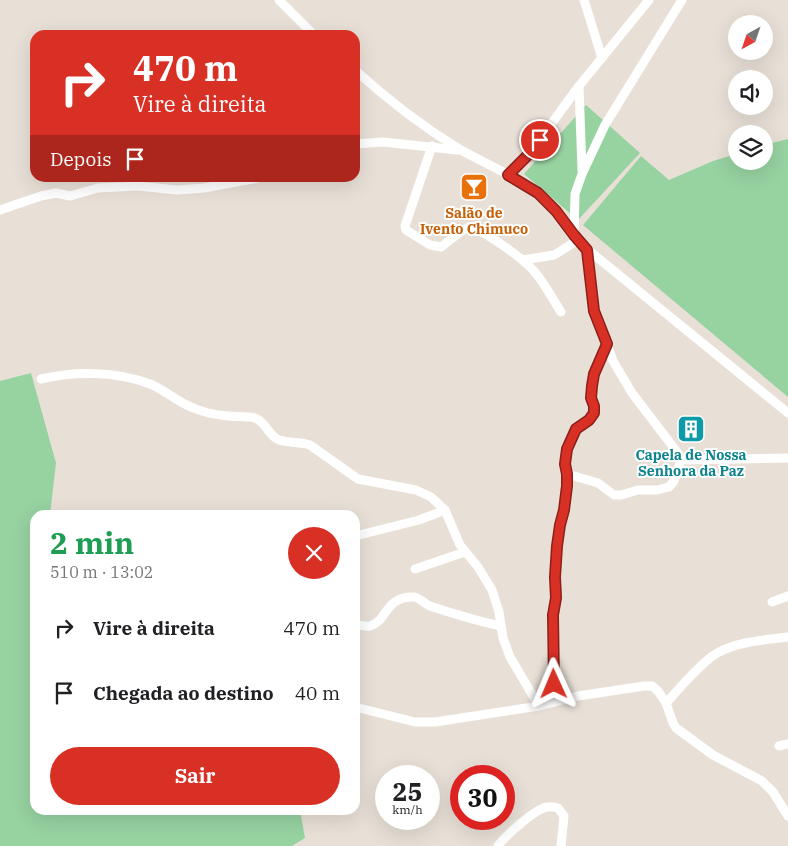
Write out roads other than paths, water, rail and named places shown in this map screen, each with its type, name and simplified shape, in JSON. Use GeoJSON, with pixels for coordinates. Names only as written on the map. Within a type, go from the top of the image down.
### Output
{"type":"FeatureCollection","features":[{"type":"Feature","properties":{"kind":"street"},"geometry":{"type":"LineString","coordinates":[[279,0],[309,30]]}},
{"type":"Feature","properties":{"kind":"street"},"geometry":{"type":"LineString","coordinates":[[584,0],[602,58]]}},
{"type":"Feature","properties":{"kind":"street"},"geometry":{"type":"LineString","coordinates":[[508,175],[530,153],[580,86],[649,0]]}},
{"type":"Feature","properties":{"kind":"street"},"geometry":{"type":"LineString","coordinates":[[576,238],[576,194],[582,174],[605,125],[682,0]]}},
{"type":"Feature","properties":{"kind":"street"},"geometry":{"type":"LineString","coordinates":[[360,74],[404,112],[463,150],[538,193],[556,211],[587,250],[788,413]]}},
{"type":"Feature","properties":{"kind":"street"},"geometry":{"type":"LineString","coordinates":[[580,86],[582,174]]}},
{"type":"Feature","properties":{"kind":"street"},"geometry":{"type":"LineString","coordinates":[[360,144],[383,142],[463,150]]}},
{"type":"Feature","properties":{"kind":"street"},"geometry":{"type":"LineString","coordinates":[[432,146],[405,226],[406,230],[430,245],[441,247],[463,230],[474,228],[483,232],[523,260],[533,270],[561,312]]}},
{"type":"Feature","properties":{"kind":"street"},"geometry":{"type":"LineString","coordinates":[[0,210],[41,196],[56,193],[70,196],[98,188],[138,186],[177,190],[204,188],[236,182]]}},
{"type":"Feature","properties":{"kind":"street"},"geometry":{"type":"LineString","coordinates":[[523,260],[554,254],[576,238]]}},
{"type":"Feature","properties":{"kind":"street"},"geometry":{"type":"LineString","coordinates":[[567,474],[598,483],[614,494],[621,495],[638,490],[657,490],[668,487],[674,481],[681,460],[632,393],[613,361],[594,311],[587,250]]}},
{"type":"Feature","properties":{"kind":"street"},"geometry":{"type":"LineString","coordinates":[[554,702],[553,615],[556,598],[555,569],[560,525],[564,510],[567,449],[573,434],[594,413],[591,398],[594,374],[607,344]]}},
{"type":"Feature","properties":{"kind":"street"},"geometry":{"type":"LineString","coordinates":[[40,379],[64,374],[94,374],[122,376],[151,384],[190,407],[225,416],[259,420],[279,440],[303,442],[310,445],[358,479],[416,490],[431,497],[445,510],[460,545],[478,567],[492,590],[499,612],[503,638],[510,657],[539,706]]}},
{"type":"Feature","properties":{"kind":"street"},"geometry":{"type":"LineString","coordinates":[[681,460],[788,458]]}},
{"type":"Feature","properties":{"kind":"street"},"geometry":{"type":"LineString","coordinates":[[360,535],[420,520],[445,510]]}},
{"type":"Feature","properties":{"kind":"street"},"geometry":{"type":"LineString","coordinates":[[415,569],[465,552]]}},
{"type":"Feature","properties":{"kind":"street"},"geometry":{"type":"LineString","coordinates":[[772,602],[788,596]]}},
{"type":"Feature","properties":{"kind":"street"},"geometry":{"type":"LineString","coordinates":[[360,625],[371,626],[396,601],[413,597],[431,606],[474,621],[501,626]]}},
{"type":"Feature","properties":{"kind":"street"},"geometry":{"type":"LineString","coordinates":[[666,703],[695,672],[719,652],[742,644],[788,637]]}},
{"type":"Feature","properties":{"kind":"street"},"geometry":{"type":"LineString","coordinates":[[360,708],[415,722],[436,722],[539,706],[628,687],[652,686],[658,690],[666,703],[676,728],[713,755],[762,781],[773,792],[788,816]]}},
{"type":"Feature","properties":{"kind":"street"},"geometry":{"type":"LineString","coordinates":[[498,846],[504,838],[539,809],[548,806],[558,808],[564,816],[561,846]]}},
{"type":"Feature","properties":{"kind":"place","name":"Salão de Ivento Chimuco"},"geometry":{"type":"Point","coordinates":[474,187]}},
{"type":"Feature","properties":{"kind":"place","name":"Capela de Nossa Senhora da Paz"},"geometry":{"type":"Point","coordinates":[691,429]}}]}
